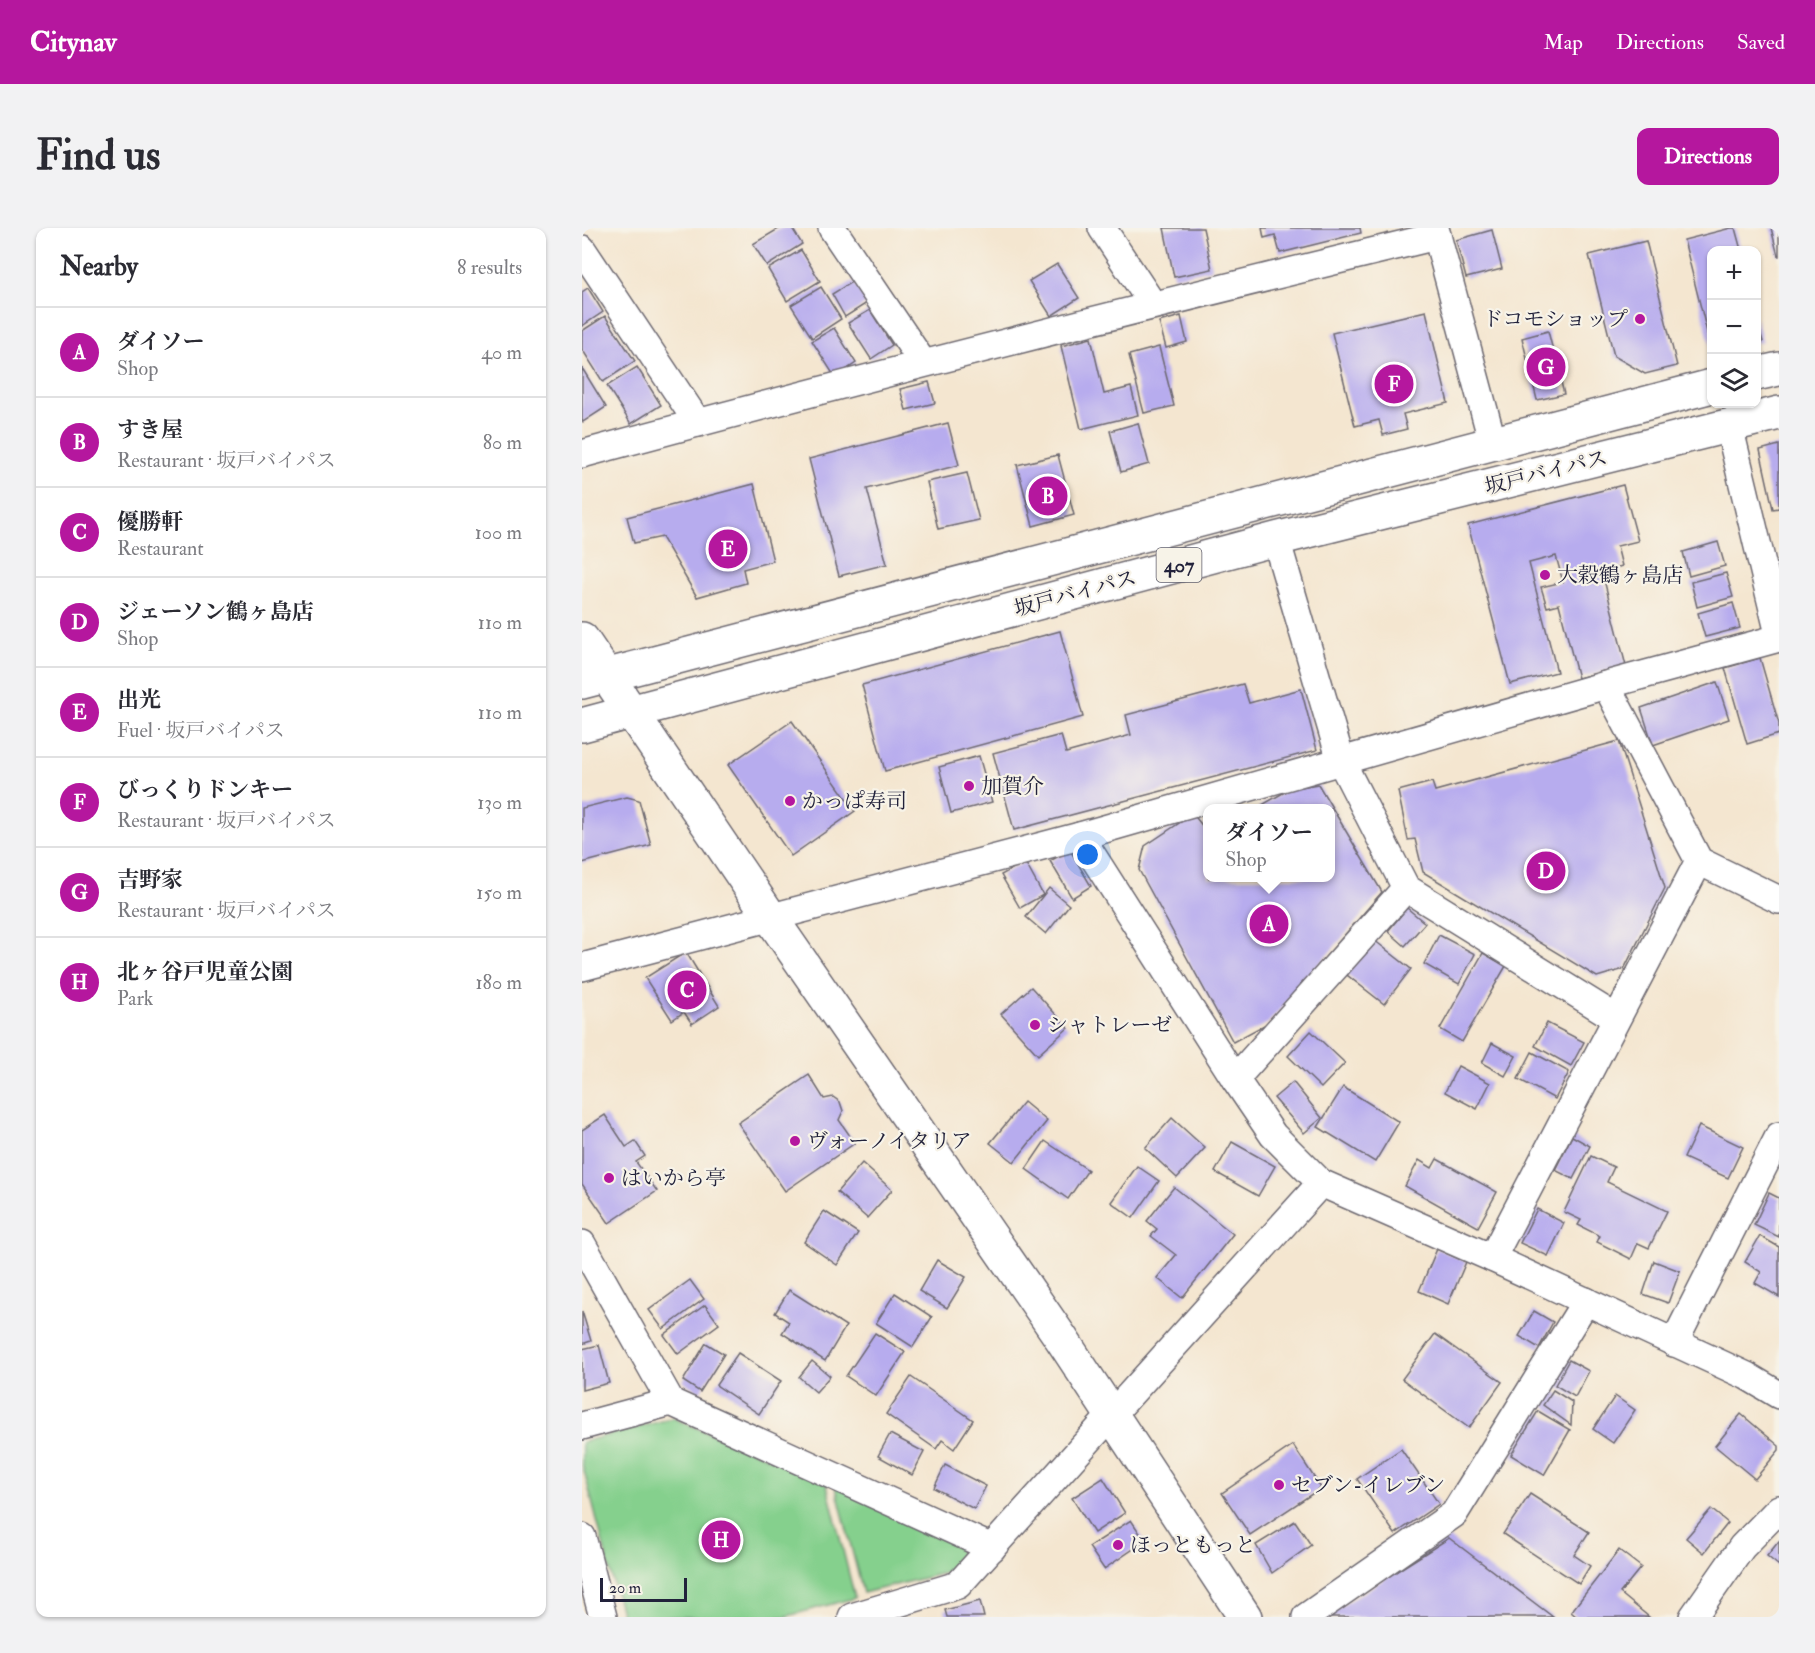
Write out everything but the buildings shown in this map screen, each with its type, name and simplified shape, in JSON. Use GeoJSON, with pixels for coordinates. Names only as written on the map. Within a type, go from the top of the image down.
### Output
{"type":"FeatureCollection","features":[{"type":"Feature","properties":{"kind":"main road"},"geometry":{"type":"LineString","coordinates":[[1761,373],[1779,369]]}},
{"type":"Feature","properties":{"kind":"main road","name":"坂戸バイパス"},"geometry":{"type":"LineString","coordinates":[[594,679],[1707,387]]}},
{"type":"Feature","properties":{"kind":"main road","name":"坂戸バイパス"},"geometry":{"type":"LineString","coordinates":[[582,724],[1276,538],[1779,413]]}},
{"type":"Feature","properties":{"kind":"main road"},"geometry":{"type":"LineString","coordinates":[[582,639],[594,679],[631,712],[1112,1415],[1245,1617]]}},
{"type":"Feature","properties":{"kind":"street"},"geometry":{"type":"LineString","coordinates":[[832,228],[923,363]]}},
{"type":"Feature","properties":{"kind":"street"},"geometry":{"type":"LineString","coordinates":[[1102,228],[1153,304]]}},
{"type":"Feature","properties":{"kind":"street"},"geometry":{"type":"LineString","coordinates":[[582,454],[923,363],[1436,232],[1492,444]]}},
{"type":"Feature","properties":{"kind":"street"},"geometry":{"type":"LineString","coordinates":[[582,249],[698,423]]}},
{"type":"Feature","properties":{"kind":"street"},"geometry":{"type":"LineString","coordinates":[[582,967],[1080,836],[1779,636],[1729,426]]}},
{"type":"Feature","properties":{"kind":"street"},"geometry":{"type":"LineString","coordinates":[[1276,538],[1341,761],[1406,888],[1616,1018]]}},
{"type":"Feature","properties":{"kind":"street"},"geometry":{"type":"LineString","coordinates":[[1606,686],[1699,861],[1779,900]]}},
{"type":"Feature","properties":{"kind":"street"},"geometry":{"type":"LineString","coordinates":[[1080,836],[1273,1135],[1321,1183],[1586,1301],[1747,1376],[1779,1395]]}},
{"type":"Feature","properties":{"kind":"street"},"geometry":{"type":"LineString","coordinates":[[1492,1258],[1699,861]]}},
{"type":"Feature","properties":{"kind":"street"},"geometry":{"type":"LineString","coordinates":[[1235,1079],[1406,888]]}},
{"type":"Feature","properties":{"kind":"street"},"geometry":{"type":"LineString","coordinates":[[1674,1343],[1779,1136]]}},
{"type":"Feature","properties":{"kind":"street"},"geometry":{"type":"LineString","coordinates":[[852,1617],[958,1585],[1321,1183]]}},
{"type":"Feature","properties":{"kind":"street"},"geometry":{"type":"LineString","coordinates":[[582,1244],[671,1402],[992,1548]]}},
{"type":"Feature","properties":{"kind":"street"},"geometry":{"type":"LineString","coordinates":[[1306,1617],[1454,1514],[1586,1301]]}},
{"type":"Feature","properties":{"kind":"street"},"geometry":{"type":"LineString","coordinates":[[582,1426],[671,1402]]}},
{"type":"Feature","properties":{"kind":"street"},"geometry":{"type":"LineString","coordinates":[[1693,1617],[1742,1547],[1779,1509]]}},
{"type":"Feature","properties":{"kind":"street"},"geometry":{"type":"LineString","coordinates":[[582,1537],[603,1617]]}},
{"type":"Feature","properties":{"kind":"green space"},"geometry":{"type":"Polygon","coordinates":[[[673,1418],[826,1482],[855,1598],[784,1617],[622,1617],[582,1463],[582,1442],[673,1418]]]}},
{"type":"Feature","properties":{"kind":"green space"},"geometry":{"type":"Polygon","coordinates":[[[835,1484],[958,1544],[961,1556],[948,1572],[863,1593],[835,1484]]]}},
{"type":"Feature","properties":{"kind":"place","name":"ドコモショップ"},"geometry":{"type":"Point","coordinates":[1640,319]}},
{"type":"Feature","properties":{"kind":"place","name":"吉野家"},"geometry":{"type":"Point","coordinates":[1546,367]}},
{"type":"Feature","properties":{"kind":"place","name":"びっくりドンキー"},"geometry":{"type":"Point","coordinates":[1394,384]}},
{"type":"Feature","properties":{"kind":"place","name":"すき屋"},"geometry":{"type":"Point","coordinates":[1048,496]}},
{"type":"Feature","properties":{"kind":"place","name":"出光"},"geometry":{"type":"Point","coordinates":[728,549]}},
{"type":"Feature","properties":{"kind":"place","name":"大穀鶴ヶ島店"},"geometry":{"type":"Point","coordinates":[1545,575]}},
{"type":"Feature","properties":{"kind":"place","name":"加賀介"},"geometry":{"type":"Point","coordinates":[969,786]}},
{"type":"Feature","properties":{"kind":"place","name":"かっぱ寿司"},"geometry":{"type":"Point","coordinates":[790,801]}},
{"type":"Feature","properties":{"kind":"place","name":"ジェーソン鶴ヶ島店"},"geometry":{"type":"Point","coordinates":[1546,871]}},
{"type":"Feature","properties":{"kind":"place","name":"ダイソー"},"geometry":{"type":"Point","coordinates":[1269,924]}},
{"type":"Feature","properties":{"kind":"place","name":"優勝軒"},"geometry":{"type":"Point","coordinates":[687,990]}},
{"type":"Feature","properties":{"kind":"place","name":"シャトレーゼ"},"geometry":{"type":"Point","coordinates":[1035,1025]}},
{"type":"Feature","properties":{"kind":"place","name":"ヴォーノイタリア"},"geometry":{"type":"Point","coordinates":[795,1141]}},
{"type":"Feature","properties":{"kind":"place","name":"はいから亭"},"geometry":{"type":"Point","coordinates":[609,1178]}},
{"type":"Feature","properties":{"kind":"place","name":"セブン-イレブン"},"geometry":{"type":"Point","coordinates":[1279,1485]}},
{"type":"Feature","properties":{"kind":"place","name":"北ヶ谷戸児童公園"},"geometry":{"type":"Point","coordinates":[721,1540]}},
{"type":"Feature","properties":{"kind":"place","name":"ほっともっと"},"geometry":{"type":"Point","coordinates":[1118,1545]}}]}
